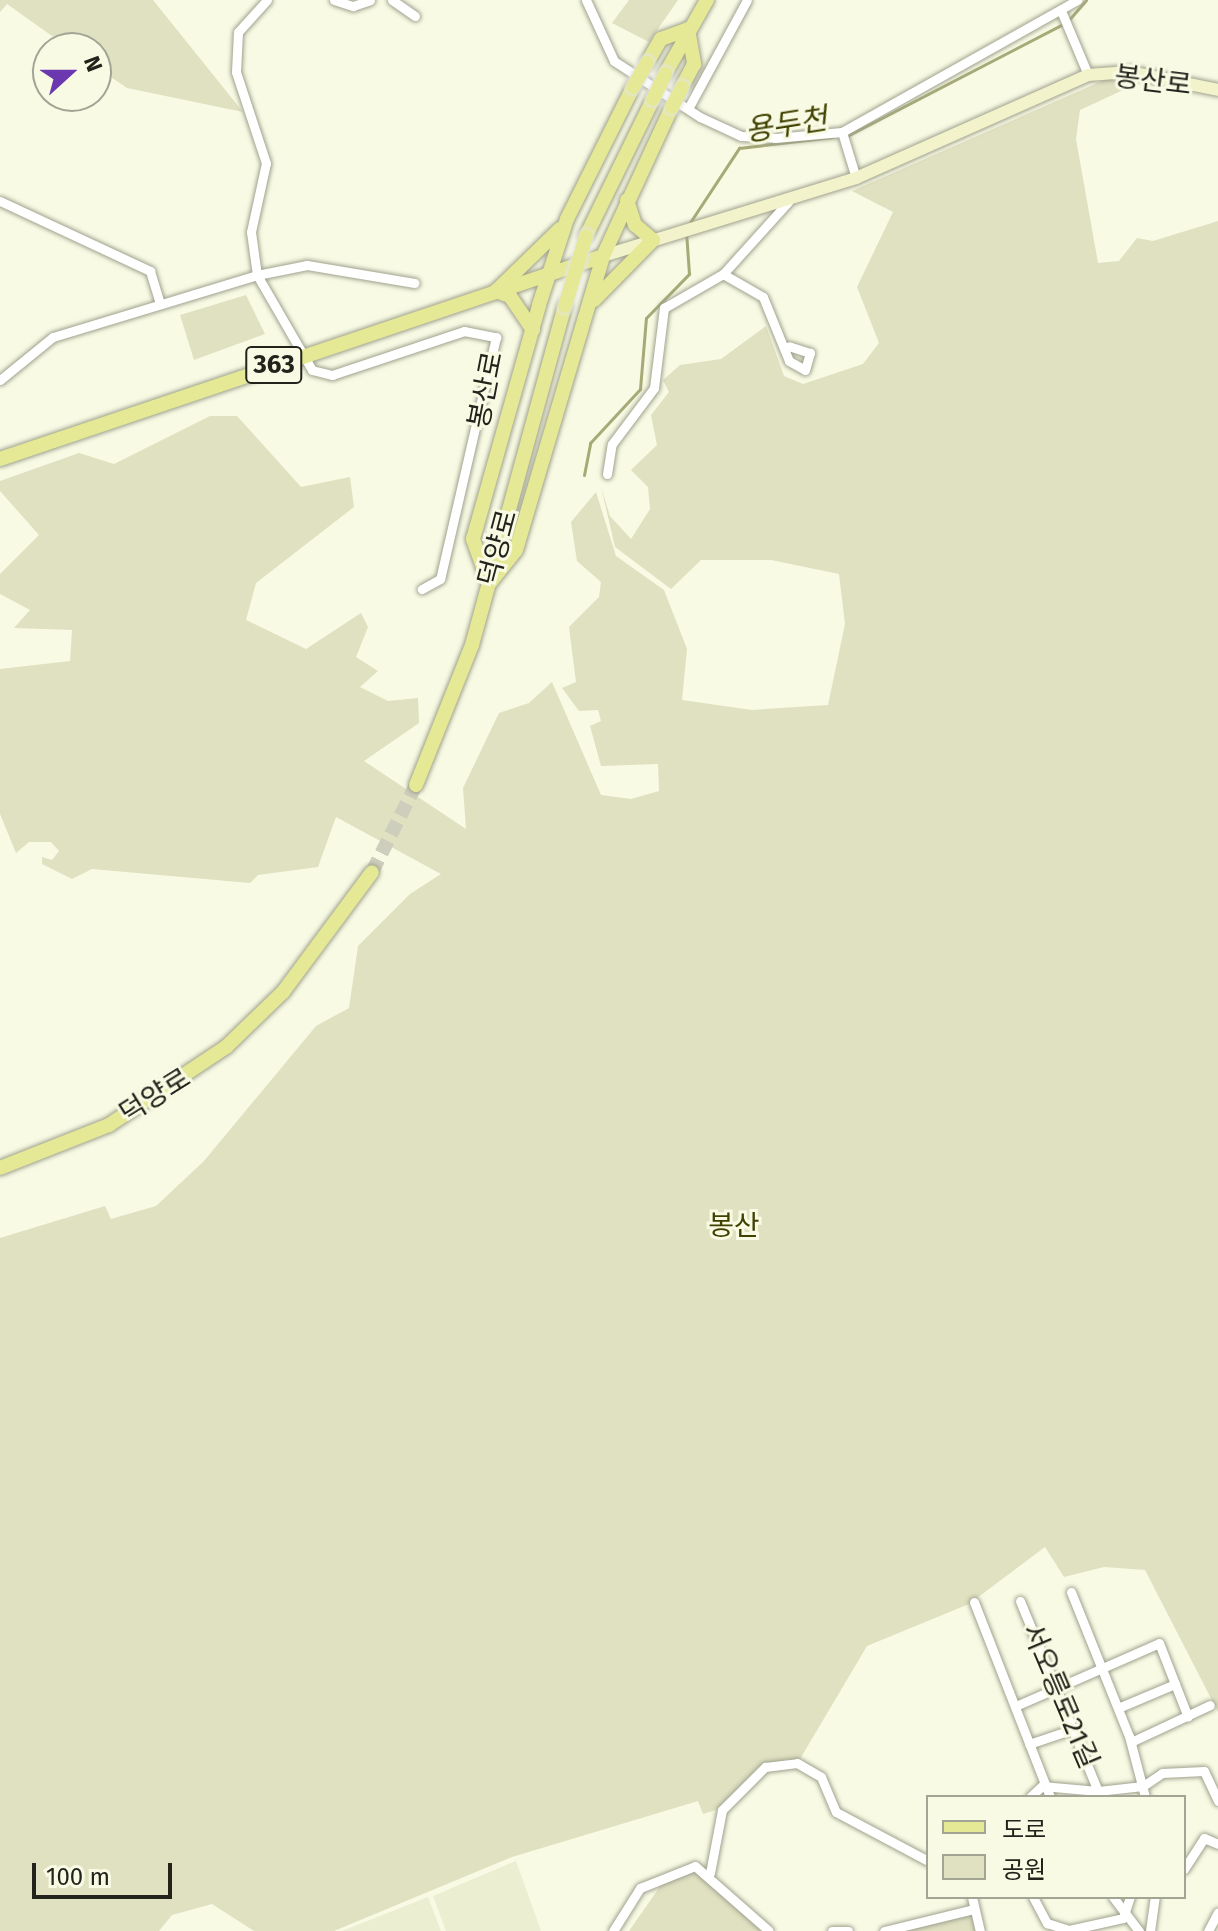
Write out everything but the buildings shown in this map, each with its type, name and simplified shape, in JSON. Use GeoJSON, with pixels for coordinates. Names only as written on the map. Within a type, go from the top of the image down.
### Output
{"type":"FeatureCollection","features":[{"type":"Feature","properties":{"kind":"main road"},"geometry":{"type":"LineString","coordinates":[[489,584],[473,539],[548,274],[567,219],[633,87],[661,39],[688,29],[707,0]]}},
{"type":"Feature","properties":{"kind":"main road"},"geometry":{"type":"LineString","coordinates":[[489,584],[516,550],[603,256],[694,64],[688,29]]}},
{"type":"Feature","properties":{"kind":"main road","name":"덕양로"},"geometry":{"type":"LineString","coordinates":[[416,785],[489,584],[586,236],[688,29]]}},
{"type":"Feature","properties":{"kind":"main road","name":"봉산로"},"geometry":{"type":"LineString","coordinates":[[653,240],[789,201],[856,178],[1088,75],[1129,72],[1218,90]]}},
{"type":"Feature","properties":{"kind":"main road"},"geometry":{"type":"LineString","coordinates":[[585,317],[612,277],[653,240],[635,225],[627,200]]}},
{"type":"Feature","properties":{"kind":"main road"},"geometry":{"type":"LineString","coordinates":[[533,330],[510,296],[496,291],[567,219]]}},
{"type":"Feature","properties":{"kind":"main road","name":"363"},"geometry":{"type":"LineString","coordinates":[[0,459],[303,354],[653,240]]}},
{"type":"Feature","properties":{"kind":"main road","name":"덕양로"},"geometry":{"type":"LineString","coordinates":[[0,1168],[109,1125],[226,1047],[292,981],[372,872]]}},
{"type":"Feature","properties":{"kind":"street","name":"봉산로"},"geometry":{"type":"LineString","coordinates":[[267,0],[238,32],[236,72],[266,163],[251,232],[257,275],[312,370],[332,375],[464,331],[496,337],[440,579],[422,589]]}},
{"type":"Feature","properties":{"kind":"street"},"geometry":{"type":"LineString","coordinates":[[334,0],[353,6],[370,0]]}},
{"type":"Feature","properties":{"kind":"street"},"geometry":{"type":"LineString","coordinates":[[392,0],[415,16]]}},
{"type":"Feature","properties":{"kind":"street"},"geometry":{"type":"LineString","coordinates":[[586,0],[614,61],[741,136],[842,132],[1062,13],[1077,0]]}},
{"type":"Feature","properties":{"kind":"street"},"geometry":{"type":"LineString","coordinates":[[690,105],[747,0]]}},
{"type":"Feature","properties":{"kind":"street","name":"봉산로"},"geometry":{"type":"LineString","coordinates":[[1062,13],[1088,75]]}},
{"type":"Feature","properties":{"kind":"street"},"geometry":{"type":"LineString","coordinates":[[842,132],[856,178]]}},
{"type":"Feature","properties":{"kind":"street"},"geometry":{"type":"LineString","coordinates":[[0,201],[150,271],[160,303]]}},
{"type":"Feature","properties":{"kind":"street","name":"봉산로"},"geometry":{"type":"LineString","coordinates":[[607,474],[612,444],[654,388],[664,308],[723,274],[789,201]]}},
{"type":"Feature","properties":{"kind":"street"},"geometry":{"type":"LineString","coordinates":[[0,380],[53,337],[257,275],[307,265],[414,283]]}},
{"type":"Feature","properties":{"kind":"street"},"geometry":{"type":"LineString","coordinates":[[723,274],[763,297],[789,346]]}},
{"type":"Feature","properties":{"kind":"street"},"geometry":{"type":"LineString","coordinates":[[1071,1592],[1131,1742],[1145,1795]]}},
{"type":"Feature","properties":{"kind":"street","name":"서오릉로21길"},"geometry":{"type":"LineString","coordinates":[[1020,1601],[1076,1728],[1098,1791]]}},
{"type":"Feature","properties":{"kind":"street","name":"서오릉로21길"},"geometry":{"type":"LineString","coordinates":[[974,1602],[1018,1705],[1042,1786],[1049,1795]]}},
{"type":"Feature","properties":{"kind":"street"},"geometry":{"type":"LineString","coordinates":[[1018,1705],[1059,1690],[1159,1643],[1188,1717]]}},
{"type":"Feature","properties":{"kind":"street"},"geometry":{"type":"LineString","coordinates":[[1118,1708],[1175,1684]]}},
{"type":"Feature","properties":{"kind":"street"},"geometry":{"type":"LineString","coordinates":[[1131,1742],[1210,1705]]}},
{"type":"Feature","properties":{"kind":"street"},"geometry":{"type":"LineString","coordinates":[[1029,1744],[1076,1728]]}},
{"type":"Feature","properties":{"kind":"street"},"geometry":{"type":"LineString","coordinates":[[710,1873],[722,1810],[765,1767],[797,1763],[821,1777],[836,1812],[926,1860]]}},
{"type":"Feature","properties":{"kind":"street","name":"서오릉로21길"},"geometry":{"type":"LineString","coordinates":[[1032,1795],[1042,1786],[1098,1791],[1143,1786],[1162,1773],[1204,1771],[1218,1801]]}},
{"type":"Feature","properties":{"kind":"street"},"geometry":{"type":"LineString","coordinates":[[1186,1866],[1204,1838],[1218,1844]]}},
{"type":"Feature","properties":{"kind":"street"},"geometry":{"type":"LineString","coordinates":[[613,1931],[640,1888],[667,1871],[695,1866],[710,1873],[769,1931]]}},
{"type":"Feature","properties":{"kind":"street"},"geometry":{"type":"LineString","coordinates":[[972,1899],[980,1931]]}},
{"type":"Feature","properties":{"kind":"street"},"geometry":{"type":"LineString","coordinates":[[1034,1899],[1047,1923],[1096,1929],[1128,1914]]}},
{"type":"Feature","properties":{"kind":"street"},"geometry":{"type":"LineString","coordinates":[[1115,1899],[1139,1931]]}},
{"type":"Feature","properties":{"kind":"street"},"geometry":{"type":"LineString","coordinates":[[1128,1914],[1130,1899]]}},
{"type":"Feature","properties":{"kind":"street"},"geometry":{"type":"LineString","coordinates":[[1150,1931],[1155,1899]]}},
{"type":"Feature","properties":{"kind":"street"},"geometry":{"type":"LineString","coordinates":[[884,1931],[974,1909]]}},
{"type":"Feature","properties":{"kind":"street"},"geometry":{"type":"LineString","coordinates":[[1208,1931],[1218,1912]]}},
{"type":"Feature","properties":{"kind":"street"},"geometry":{"type":"LineString","coordinates":[[832,1931],[848,1931]]}},
{"type":"Feature","properties":{"kind":"shaded area"},"geometry":{"type":"Polygon","coordinates":[[[516,1861],[541,1931],[446,1931],[433,1896],[516,1861]]]}},
{"type":"Feature","properties":{"kind":"shaded area"},"geometry":{"type":"Polygon","coordinates":[[[428,1897],[441,1931],[342,1931],[428,1897]]]}},
{"type":"Feature","properties":{"kind":"green space"},"geometry":{"type":"Polygon","coordinates":[[[0,0],[153,0],[243,112],[127,88],[112,78],[112,32],[46,32],[7,4],[0,12],[0,0]]]}},
{"type":"Feature","properties":{"kind":"green space"},"geometry":{"type":"Polygon","coordinates":[[[629,0],[678,0],[649,42],[612,23],[629,0]]]}},
{"type":"Feature","properties":{"kind":"green space","name":"봉산"},"geometry":{"type":"Polygon","coordinates":[[[1111,77],[1147,79],[1080,110],[1076,139],[1098,263],[1119,261],[1137,238],[1153,241],[1218,221],[1218,1712],[1145,1570],[1104,1567],[1064,1577],[1045,1547],[969,1604],[867,1646],[800,1759],[761,1765],[716,1810],[703,1814],[698,1801],[512,1857],[334,1931],[254,1931],[212,1904],[172,1915],[159,1931],[0,1931],[0,1238],[105,1206],[111,1219],[156,1206],[204,1161],[316,1026],[349,1008],[358,946],[410,894],[441,874],[336,817],[318,867],[258,875],[250,883],[92,869],[72,879],[42,864],[42,857],[52,860],[59,851],[51,842],[29,842],[16,853],[0,814],[0,669],[70,661],[72,630],[14,628],[30,610],[0,594],[0,574],[39,535],[0,491],[0,481],[79,453],[114,464],[210,416],[237,416],[301,487],[350,477],[354,507],[256,583],[246,620],[306,649],[361,613],[368,627],[356,657],[378,671],[360,687],[388,701],[418,698],[419,723],[364,761],[466,829],[463,788],[499,713],[529,703],[552,682],[601,795],[631,799],[659,791],[658,764],[601,766],[590,726],[601,721],[598,710],[579,711],[562,688],[576,682],[569,627],[599,597],[601,582],[577,561],[571,522],[596,492],[616,556],[664,590],[687,649],[682,700],[752,710],[828,705],[845,624],[839,574],[771,560],[701,560],[671,589],[615,547],[601,487],[610,516],[631,539],[650,509],[648,487],[631,470],[657,445],[651,415],[669,392],[663,380],[680,365],[721,359],[766,326],[784,376],[803,384],[863,364],[879,343],[857,287],[893,212],[852,191],[1111,77]]]}},
{"type":"Feature","properties":{"kind":"green space"},"geometry":{"type":"Polygon","coordinates":[[[246,295],[265,334],[194,360],[180,315],[246,295]]]}},
{"type":"Feature","properties":{"kind":"green space"},"geometry":{"type":"Polygon","coordinates":[[[694,1871],[769,1931],[629,1931],[668,1875],[694,1871]]]}},
{"type":"Feature","properties":{"kind":"green space"},"geometry":{"type":"Polygon","coordinates":[[[973,1915],[977,1931],[898,1931],[924,1922],[973,1915]]]}},
{"type":"Feature","properties":{"kind":"waterway","name":"용두천"},"geometry":{"type":"LineString","coordinates":[[847,136],[1067,22],[1086,0]]}},
{"type":"Feature","properties":{"kind":"waterway","name":"용두천"},"geometry":{"type":"LineString","coordinates":[[687,227],[739,148],[832,137]]}},
{"type":"Feature","properties":{"kind":"waterway","name":"용두천"},"geometry":{"type":"LineString","coordinates":[[584,475],[590,443],[640,389],[646,318],[689,274],[686,235]]}},
{"type":"Feature","properties":{"kind":"tunnel"},"geometry":{"type":"LineString","coordinates":[[372,872],[416,785]]}}]}
